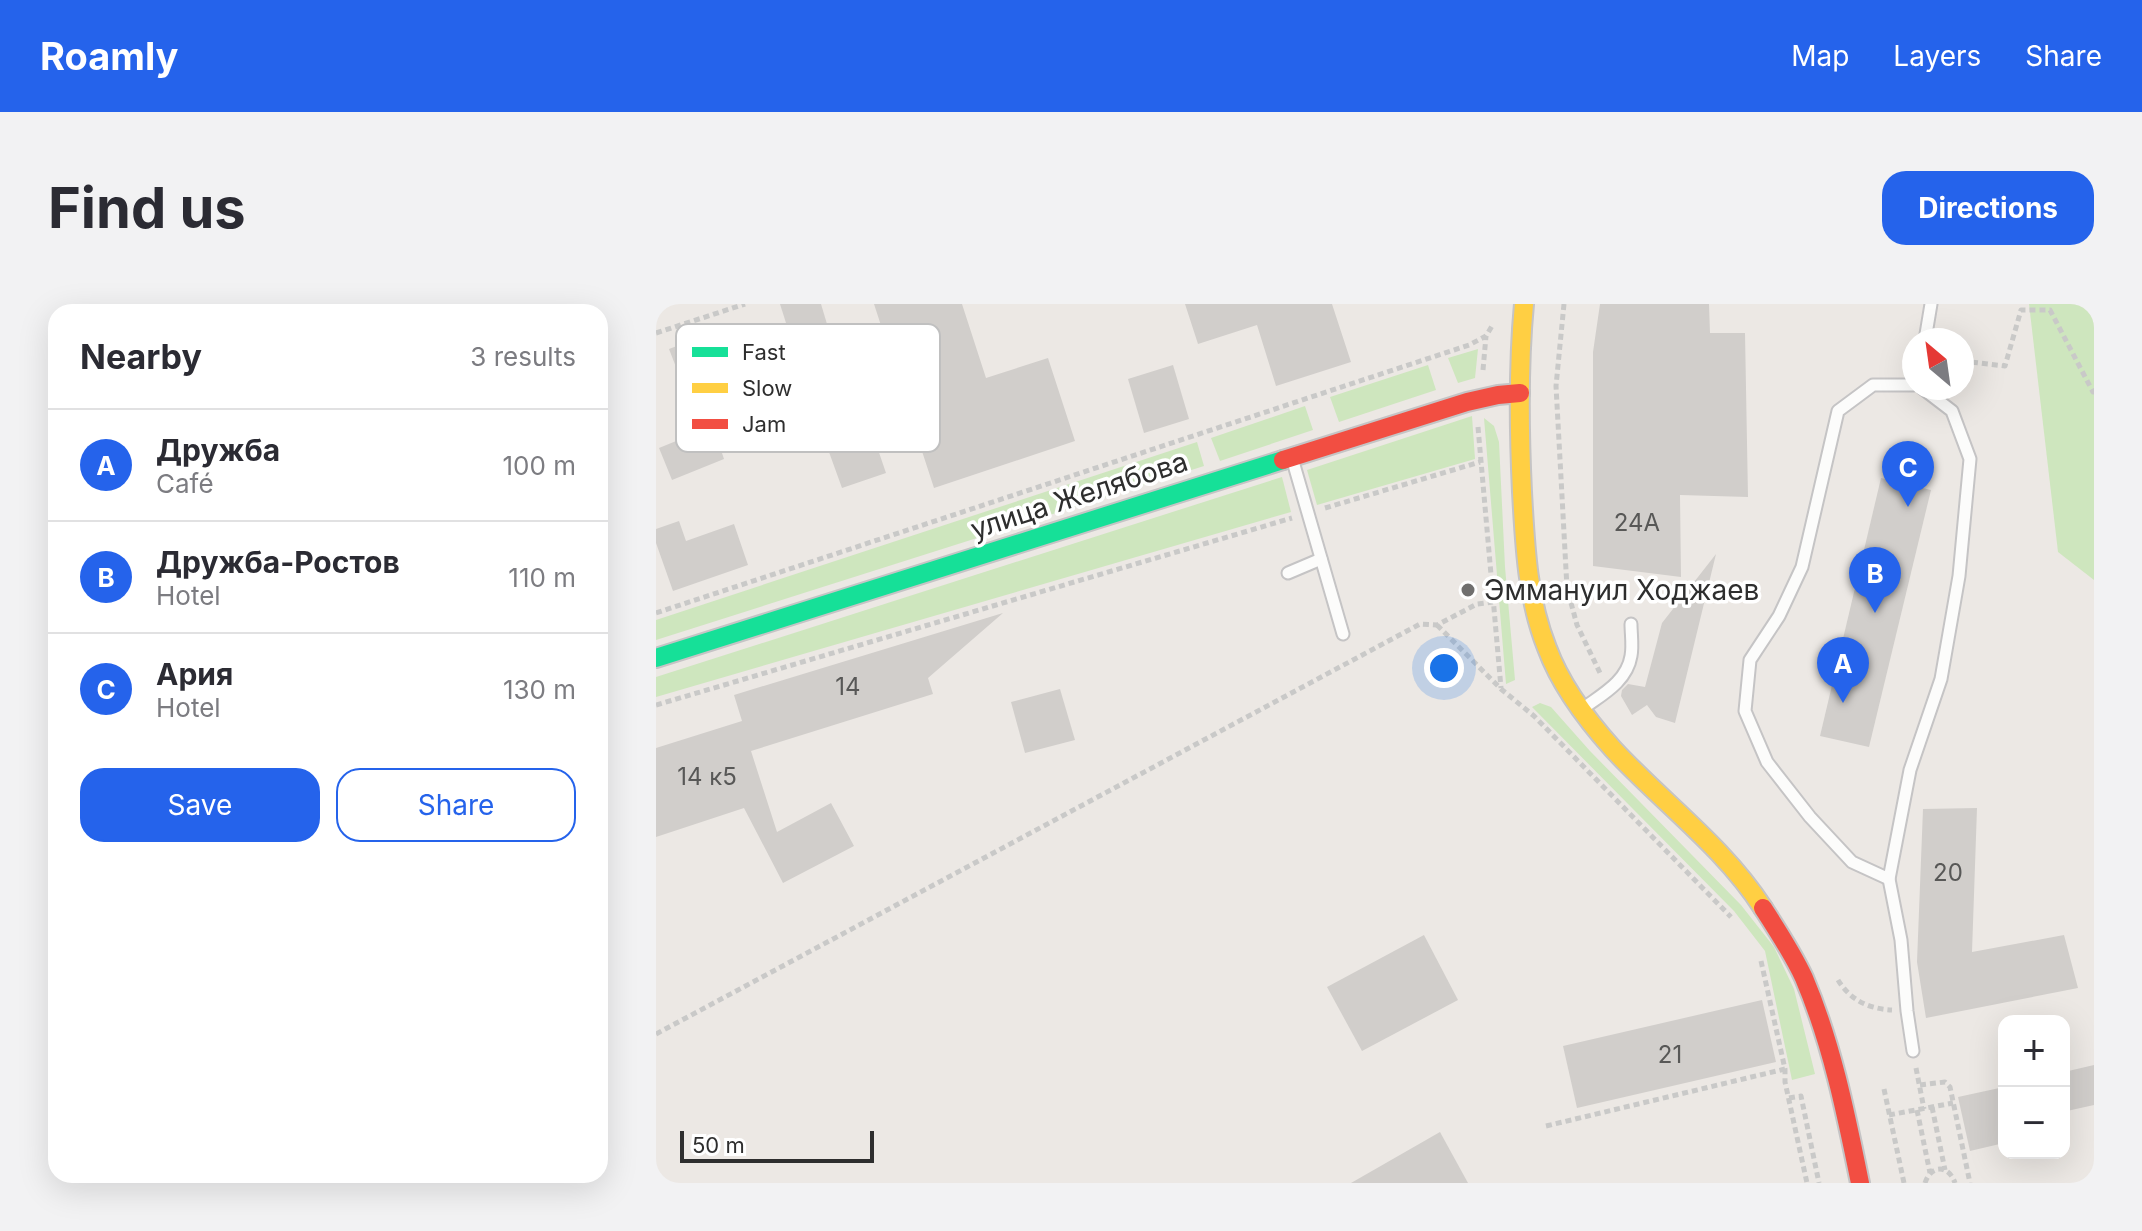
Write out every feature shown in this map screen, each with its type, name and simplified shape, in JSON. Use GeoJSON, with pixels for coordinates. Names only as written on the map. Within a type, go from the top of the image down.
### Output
{"type":"FeatureCollection","features":[{"type":"Feature","properties":{"kind":"main road"},"geometry":{"type":"LineString","coordinates":[[1524,304],[1520,449],[1526,561],[1532,604],[1543,640],[1557,672],[1582,710],[1634,770],[1731,867],[1763,905],[1793,954],[1817,1009],[1834,1061],[1860,1183]]}},
{"type":"Feature","properties":{"kind":"main road","name":"улица Желябова"},"geometry":{"type":"LineString","coordinates":[[656,658],[1467,402],[1520,393]]}},
{"type":"Feature","properties":{"kind":"lane"},"geometry":{"type":"LineString","coordinates":[[1927,328],[1931,304]]}},
{"type":"Feature","properties":{"kind":"lane"},"geometry":{"type":"LineString","coordinates":[[1889,879],[1852,862],[1810,817],[1767,762],[1745,711],[1750,660],[1779,616],[1802,567],[1838,411],[1873,385],[1902,385]]}},
{"type":"Feature","properties":{"kind":"lane"},"geometry":{"type":"LineString","coordinates":[[1913,1051],[1901,940],[1889,879],[1910,770],[1941,679],[1959,576],[1970,459],[1952,411],[1938,400]]}},
{"type":"Feature","properties":{"kind":"lane"},"geometry":{"type":"LineString","coordinates":[[1291,458],[1343,634]]}},
{"type":"Feature","properties":{"kind":"lane"},"geometry":{"type":"LineString","coordinates":[[1288,573],[1321,559]]}},
{"type":"Feature","properties":{"kind":"lane"},"geometry":{"type":"LineString","coordinates":[[1582,710],[1623,676],[1631,657],[1631,624]]}},
{"type":"Feature","properties":{"kind":"path"},"geometry":{"type":"LineString","coordinates":[[684,324],[745,304]]}},
{"type":"Feature","properties":{"kind":"path"},"geometry":{"type":"LineString","coordinates":[[1564,304],[1556,386],[1567,588],[1589,655],[1609,690]]}},
{"type":"Feature","properties":{"kind":"path"},"geometry":{"type":"LineString","coordinates":[[1974,362],[2005,366],[2021,310],[2050,310],[2094,390]]}},
{"type":"Feature","properties":{"kind":"path"},"geometry":{"type":"LineString","coordinates":[[656,613],[1469,345],[1486,336],[1493,326],[1494,315]]}},
{"type":"Feature","properties":{"kind":"path"},"geometry":{"type":"LineString","coordinates":[[656,333],[676,326]]}},
{"type":"Feature","properties":{"kind":"path"},"geometry":{"type":"LineString","coordinates":[[1482,379],[1486,336]]}},
{"type":"Feature","properties":{"kind":"path"},"geometry":{"type":"LineString","coordinates":[[1477,417],[1501,689]]}},
{"type":"Feature","properties":{"kind":"path"},"geometry":{"type":"LineString","coordinates":[[656,705],[1480,462]]}},
{"type":"Feature","properties":{"kind":"path"},"geometry":{"type":"LineString","coordinates":[[656,1034],[1420,624],[1437,625],[1477,604],[1493,602]]}},
{"type":"Feature","properties":{"kind":"path"},"geometry":{"type":"LineString","coordinates":[[1437,625],[1501,689],[1534,716],[1740,928]]}},
{"type":"Feature","properties":{"kind":"path"},"geometry":{"type":"LineString","coordinates":[[1759,952],[1807,1183]]}},
{"type":"Feature","properties":{"kind":"path"},"geometry":{"type":"LineString","coordinates":[[1834,973],[1858,1002],[1882,1010],[1907,1011]]}},
{"type":"Feature","properties":{"kind":"path"},"geometry":{"type":"LineString","coordinates":[[1546,1126],[1785,1069]]}},
{"type":"Feature","properties":{"kind":"path"},"geometry":{"type":"LineString","coordinates":[[1925,1183],[1930,1173],[1937,1169],[1952,1174],[1955,1182],[1970,1180],[1950,1087],[1945,1082],[1919,1083],[1930,1173]]}},
{"type":"Feature","properties":{"kind":"path"},"geometry":{"type":"LineString","coordinates":[[1884,1089],[1904,1183]]}},
{"type":"Feature","properties":{"kind":"path"},"geometry":{"type":"LineString","coordinates":[[1789,1098],[1801,1096],[1819,1183]]}},
{"type":"Feature","properties":{"kind":"path"},"geometry":{"type":"LineString","coordinates":[[1889,1115],[1953,1103]]}},
{"type":"Feature","properties":{"kind":"path"},"geometry":{"type":"LineString","coordinates":[[1932,1107],[1945,1170]]}},
{"type":"Feature","properties":{"kind":"green space"},"geometry":{"type":"Polygon","coordinates":[[[2029,304],[2094,304],[2094,580],[2058,552],[2029,304]]]}},
{"type":"Feature","properties":{"kind":"green space"},"geometry":{"type":"Polygon","coordinates":[[[1478,349],[1475,378],[1458,383],[1448,358],[1478,349]]]}},
{"type":"Feature","properties":{"kind":"green space"},"geometry":{"type":"Polygon","coordinates":[[[1428,365],[1436,390],[1339,422],[1330,397],[1428,365]]]}},
{"type":"Feature","properties":{"kind":"green space"},"geometry":{"type":"Polygon","coordinates":[[[1305,406],[1313,430],[1220,461],[1211,438],[1305,406]]]}},
{"type":"Feature","properties":{"kind":"green space"},"geometry":{"type":"Polygon","coordinates":[[[1472,416],[1475,459],[1317,505],[1307,470],[1472,416]]]}},
{"type":"Feature","properties":{"kind":"green space"},"geometry":{"type":"Polygon","coordinates":[[[1484,418],[1494,426],[1499,442],[1515,680],[1506,684],[1484,418]]]}},
{"type":"Feature","properties":{"kind":"green space"},"geometry":{"type":"Polygon","coordinates":[[[1197,442],[1204,466],[656,640],[656,620],[1197,442]]]}},
{"type":"Feature","properties":{"kind":"green space"},"geometry":{"type":"Polygon","coordinates":[[[1282,477],[1291,512],[656,697],[656,677],[1282,477]]]}},
{"type":"Feature","properties":{"kind":"green space"},"geometry":{"type":"Polygon","coordinates":[[[1540,703],[1551,707],[1741,905],[1774,947],[1794,989],[1815,1074],[1792,1080],[1765,951],[1734,911],[1532,707],[1540,703]]]}},
{"type":"Feature","properties":{"kind":"building"},"geometry":{"type":"Polygon","coordinates":[[[780,304],[821,304],[827,324],[786,324],[780,304]]]}},
{"type":"Feature","properties":{"kind":"building"},"geometry":{"type":"Polygon","coordinates":[[[874,304],[962,304],[986,378],[1048,358],[1075,441],[934,488],[922,452],[940,452],[940,324],[881,324],[874,304]]]}},
{"type":"Feature","properties":{"kind":"building"},"geometry":{"type":"Polygon","coordinates":[[[1185,304],[1332,304],[1351,362],[1276,386],[1257,325],[1198,344],[1185,304]]]}},
{"type":"Feature","properties":{"kind":"building"},"geometry":{"type":"Polygon","coordinates":[[[1600,304],[1709,304],[1710,333],[1745,333],[1748,497],[1680,495],[1681,577],[1593,566],[1593,352],[1600,304]]]}},
{"type":"Feature","properties":{"kind":"building"},"geometry":{"type":"Polygon","coordinates":[[[676,346],[676,367],[669,349],[676,346]]]}},
{"type":"Feature","properties":{"kind":"building"},"geometry":{"type":"Polygon","coordinates":[[[1173,365],[1189,419],[1144,433],[1128,379],[1173,365]]]}},
{"type":"Feature","properties":{"kind":"building"},"geometry":{"type":"Polygon","coordinates":[[[676,441],[676,452],[722,452],[724,459],[672,480],[659,448],[676,441]]]}},
{"type":"Feature","properties":{"kind":"building"},"geometry":{"type":"Polygon","coordinates":[[[829,452],[879,452],[886,473],[842,488],[829,452]]]}},
{"type":"Feature","properties":{"kind":"building"},"geometry":{"type":"Polygon","coordinates":[[[1881,478],[1931,490],[1869,747],[1820,736],[1881,478]]]}},
{"type":"Feature","properties":{"kind":"building"},"geometry":{"type":"Polygon","coordinates":[[[679,521],[686,541],[734,524],[748,565],[673,591],[656,543],[656,529],[679,521]]]}},
{"type":"Feature","properties":{"kind":"building"},"geometry":{"type":"Polygon","coordinates":[[[1716,554],[1675,723],[1656,717],[1647,705],[1632,715],[1621,696],[1622,690],[1628,684],[1645,687],[1662,623],[1716,554]]]}},
{"type":"Feature","properties":{"kind":"building"},"geometry":{"type":"Polygon","coordinates":[[[1003,613],[928,678],[933,694],[751,751],[777,832],[831,803],[854,846],[783,883],[744,808],[656,837],[656,748],[742,721],[734,695],[1003,613]]]}},
{"type":"Feature","properties":{"kind":"building"},"geometry":{"type":"Polygon","coordinates":[[[1060,689],[1075,740],[1025,753],[1011,702],[1060,689]]]}},
{"type":"Feature","properties":{"kind":"building"},"geometry":{"type":"Polygon","coordinates":[[[1977,808],[1972,952],[2064,935],[2078,988],[1926,1018],[1917,962],[1923,809],[1977,808]]]}},
{"type":"Feature","properties":{"kind":"building"},"geometry":{"type":"Polygon","coordinates":[[[1424,935],[1458,1000],[1362,1051],[1327,987],[1424,935]]]}},
{"type":"Feature","properties":{"kind":"building"},"geometry":{"type":"Polygon","coordinates":[[[1762,1000],[1776,1062],[1577,1108],[1563,1046],[1762,1000]]]}},
{"type":"Feature","properties":{"kind":"building"},"geometry":{"type":"Polygon","coordinates":[[[2094,1065],[2094,1105],[2070,1110],[2070,1071],[2094,1065]]]}},
{"type":"Feature","properties":{"kind":"building"},"geometry":{"type":"Polygon","coordinates":[[[1998,1088],[1998,1144],[1970,1151],[1958,1097],[1998,1088]]]}},
{"type":"Feature","properties":{"kind":"building"},"geometry":{"type":"Polygon","coordinates":[[[1440,1132],[1468,1183],[1351,1183],[1440,1132]]]}},
{"type":"Feature","properties":{"kind":"traffic: fast"},"geometry":{"type":"LineString","coordinates":[[656,658],[1283,460]]}},
{"type":"Feature","properties":{"kind":"traffic: slow"},"geometry":{"type":"LineString","coordinates":[[1524,304],[1520,398],[1524,532],[1531,591],[1547,648],[1567,689],[1593,726],[1632,769],[1730,865],[1763,908]]}},
{"type":"Feature","properties":{"kind":"traffic: jam"},"geometry":{"type":"LineString","coordinates":[[1283,460],[1467,402],[1520,393]]}},
{"type":"Feature","properties":{"kind":"traffic: jam"},"geometry":{"type":"LineString","coordinates":[[1763,908],[1795,960],[1823,1028],[1860,1183]]}},
{"type":"Feature","properties":{"kind":"place","name":"Ария"},"geometry":{"type":"Point","coordinates":[1908,507]}},
{"type":"Feature","properties":{"kind":"place","name":"Эммануил Ходжаев"},"geometry":{"type":"Point","coordinates":[1468,590]}},
{"type":"Feature","properties":{"kind":"place","name":"Дружба-Ростов"},"geometry":{"type":"Point","coordinates":[1875,613]}},
{"type":"Feature","properties":{"kind":"place","name":"Дружба"},"geometry":{"type":"Point","coordinates":[1843,703]}}]}
